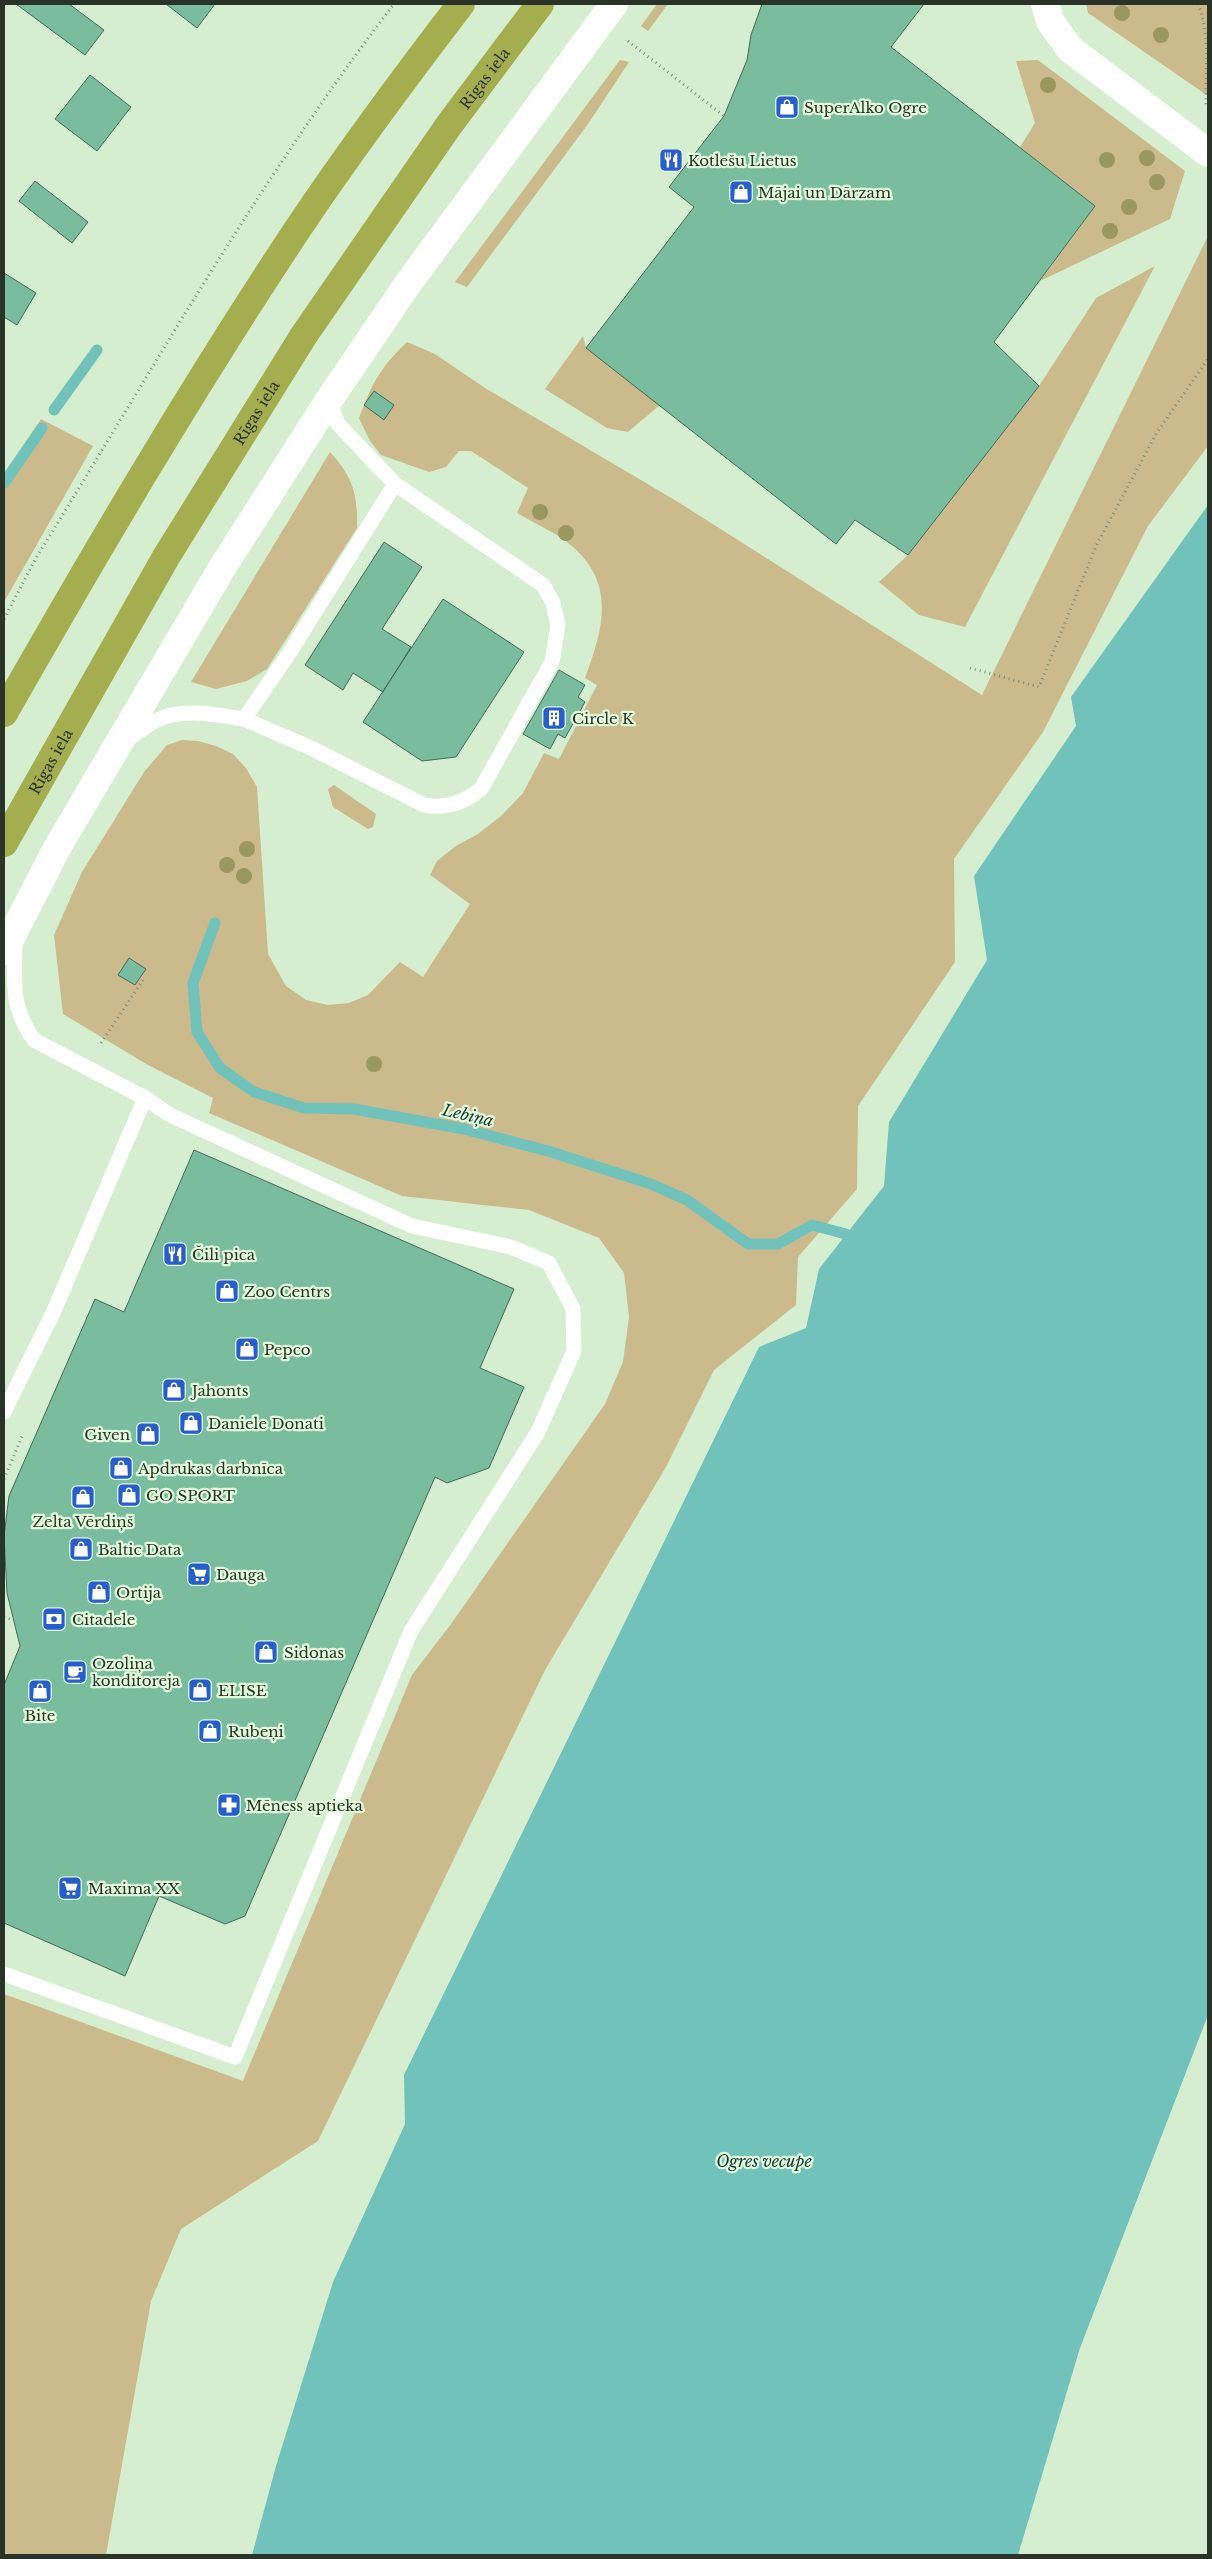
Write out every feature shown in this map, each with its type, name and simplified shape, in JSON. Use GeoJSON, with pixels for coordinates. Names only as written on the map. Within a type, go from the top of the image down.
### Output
{"type":"FeatureCollection","features":[{"type":"Feature","properties":{"kind":"highway"},"geometry":{"type":"LineString","coordinates":[[4,713],[110,527],[255,294],[300,225],[383,108],[461,4]]}},
{"type":"Feature","properties":{"kind":"highway","name":"Rīgas iela"},"geometry":{"type":"LineString","coordinates":[[4,843],[166,557],[304,335],[449,125],[540,4]]}},
{"type":"Feature","properties":{"kind":"street"},"geometry":{"type":"LineString","coordinates":[[9,939],[57,848],[222,568],[328,400],[407,285],[614,4]]}},
{"type":"Feature","properties":{"kind":"street"},"geometry":{"type":"LineString","coordinates":[[1045,4],[1050,21],[1070,49],[1208,153]]}},
{"type":"Feature","properties":{"kind":"lane"},"geometry":{"type":"LineString","coordinates":[[117,748],[156,720],[204,713],[244,719],[309,746],[424,805],[438,807],[453,805],[468,799],[481,789],[552,662],[558,625],[554,603],[544,585],[395,484],[338,424],[328,400]]}},
{"type":"Feature","properties":{"kind":"lane"},"geometry":{"type":"LineString","coordinates":[[244,719],[288,655],[395,484]]}},
{"type":"Feature","properties":{"kind":"lane"},"geometry":{"type":"LineString","coordinates":[[4,1974],[235,2056],[411,1631],[538,1432],[574,1351],[573,1309],[549,1263],[511,1247],[412,1226],[170,1116],[144,1098],[34,1040],[23,1025],[15,1002],[9,939]]}},
{"type":"Feature","properties":{"kind":"lane"},"geometry":{"type":"LineString","coordinates":[[4,1412],[53,1313],[144,1098]]}},
{"type":"Feature","properties":{"kind":"path"},"geometry":{"type":"LineString","coordinates":[[4,619],[36,558],[260,194],[352,59],[394,4]]}},
{"type":"Feature","properties":{"kind":"path"},"geometry":{"type":"LineString","coordinates":[[1198,4],[1202,13],[1205,49],[1207,114]]}},
{"type":"Feature","properties":{"kind":"path"},"geometry":{"type":"LineString","coordinates":[[622,38],[724,116]]}},
{"type":"Feature","properties":{"kind":"path"},"geometry":{"type":"LineString","coordinates":[[970,668],[1039,687],[1096,546],[1156,434],[1208,359]]}},
{"type":"Feature","properties":{"kind":"path"},"geometry":{"type":"LineString","coordinates":[[97,1050],[143,980]]}},
{"type":"Feature","properties":{"kind":"path"},"geometry":{"type":"LineString","coordinates":[[4,1617],[13,1620]]}},
{"type":"Feature","properties":{"kind":"shaded area"},"geometry":{"type":"Polygon","coordinates":[[[657,4],[668,4],[648,31],[641,26],[657,4]]]}},
{"type":"Feature","properties":{"kind":"shaded area"},"geometry":{"type":"Polygon","coordinates":[[[1086,4],[1208,4],[1208,96],[1088,13],[1086,4]]]}},
{"type":"Feature","properties":{"kind":"shaded area"},"geometry":{"type":"Polygon","coordinates":[[[620,60],[629,62],[588,124],[467,287],[455,282],[620,60]]]}},
{"type":"Feature","properties":{"kind":"shaded area"},"geometry":{"type":"Polygon","coordinates":[[[1038,60],[1185,171],[1170,219],[1040,281],[1095,206],[1020,147],[1035,123],[1016,61],[1038,60]]]}},
{"type":"Feature","properties":{"kind":"shaded area"},"geometry":{"type":"Polygon","coordinates":[[[1208,236],[1208,446],[1148,526],[1043,732],[954,859],[955,962],[858,1106],[857,1189],[798,1257],[796,1305],[714,1370],[666,1467],[545,1670],[318,2141],[181,2229],[151,2301],[106,2555],[4,2555],[4,1994],[243,2081],[412,1675],[451,1624],[605,1404],[623,1362],[629,1317],[624,1273],[599,1238],[529,1210],[402,1196],[209,1113],[213,1098],[148,1065],[63,1014],[54,935],[82,872],[144,772],[167,745],[182,740],[198,741],[216,746],[233,754],[246,768],[257,787],[268,954],[286,986],[306,1000],[328,1005],[349,1003],[368,995],[400,962],[423,977],[470,904],[430,875],[437,861],[456,846],[478,834],[502,815],[523,793],[544,753],[559,759],[597,685],[585,678],[596,643],[602,610],[601,593],[596,577],[587,562],[567,542],[517,513],[528,488],[471,451],[459,451],[446,467],[429,472],[381,455],[370,441],[359,418],[368,395],[383,368],[407,342],[435,354],[485,388],[678,502],[982,695],[1208,236]]]}},
{"type":"Feature","properties":{"kind":"shaded area"},"geometry":{"type":"Polygon","coordinates":[[[1155,266],[965,627],[919,615],[879,582],[908,555],[1039,386],[1096,298],[1155,266]]]}},
{"type":"Feature","properties":{"kind":"shaded area"},"geometry":{"type":"Polygon","coordinates":[[[583,336],[586,348],[660,405],[628,432],[607,428],[545,389],[583,336]]]}},
{"type":"Feature","properties":{"kind":"shaded area"},"geometry":{"type":"Polygon","coordinates":[[[41,419],[93,446],[4,602],[4,474],[41,419]]]}},
{"type":"Feature","properties":{"kind":"shaded area"},"geometry":{"type":"Polygon","coordinates":[[[330,452],[349,478],[355,496],[357,528],[267,669],[247,681],[216,689],[191,682],[330,452]]]}},
{"type":"Feature","properties":{"kind":"shaded area"},"geometry":{"type":"Polygon","coordinates":[[[334,785],[376,814],[373,827],[368,829],[333,807],[328,789],[334,785]]]}},
{"type":"Feature","properties":{"kind":"water","name":"Ogres vecupe"},"geometry":{"type":"Polygon","coordinates":[[[1208,505],[1208,2015],[1080,2348],[1018,2555],[252,2555],[276,2466],[333,2282],[405,2124],[404,2075],[759,1347],[806,1328],[819,1269],[884,1186],[889,1122],[987,960],[974,876],[1076,726],[1071,697],[1208,505]]]}},
{"type":"Feature","properties":{"kind":"building"},"geometry":{"type":"Polygon","coordinates":[[[16,4],[69,4],[104,30],[85,55],[16,4]]]}},
{"type":"Feature","properties":{"kind":"building"},"geometry":{"type":"Polygon","coordinates":[[[166,4],[215,4],[197,28],[166,4]]]}},
{"type":"Feature","properties":{"kind":"building"},"geometry":{"type":"Polygon","coordinates":[[[762,4],[924,4],[891,47],[1095,206],[994,342],[1039,386],[908,555],[855,520],[836,544],[586,348],[694,207],[669,187],[724,116],[747,60],[751,35],[762,4]]]}},
{"type":"Feature","properties":{"kind":"building"},"geometry":{"type":"Polygon","coordinates":[[[90,75],[131,107],[97,151],[55,119],[90,75]]]}},
{"type":"Feature","properties":{"kind":"building"},"geometry":{"type":"Polygon","coordinates":[[[35,181],[88,222],[72,243],[19,201],[35,181]]]}},
{"type":"Feature","properties":{"kind":"building"},"geometry":{"type":"Polygon","coordinates":[[[4,273],[36,293],[17,325],[4,317],[4,273]]]}},
{"type":"Feature","properties":{"kind":"building"},"geometry":{"type":"Polygon","coordinates":[[[374,391],[394,405],[384,420],[364,405],[374,391]]]}},
{"type":"Feature","properties":{"kind":"building"},"geometry":{"type":"Polygon","coordinates":[[[384,542],[422,567],[382,629],[411,647],[383,692],[353,673],[343,690],[305,665],[384,542]]]}},
{"type":"Feature","properties":{"kind":"building"},"geometry":{"type":"Polygon","coordinates":[[[443,599],[524,652],[456,757],[422,761],[363,722],[443,599]]]}},
{"type":"Feature","properties":{"kind":"building","name":"Circle K"},"geometry":{"type":"Polygon","coordinates":[[[559,670],[585,685],[578,697],[585,702],[565,738],[558,734],[550,749],[523,734],[559,670]]]}},
{"type":"Feature","properties":{"kind":"building"},"geometry":{"type":"Polygon","coordinates":[[[129,958],[146,969],[135,985],[118,975],[129,958]]]}},
{"type":"Feature","properties":{"kind":"building","name":"Dauga"},"geometry":{"type":"Polygon","coordinates":[[[194,1150],[514,1289],[480,1368],[524,1387],[489,1468],[447,1483],[435,1477],[245,1916],[225,1924],[159,1896],[125,1976],[4,1923],[4,1685],[20,1646],[7,1593],[4,1536],[9,1496],[95,1299],[124,1312],[194,1150]]]}},
{"type":"Feature","properties":{"kind":"waterway"},"geometry":{"type":"LineString","coordinates":[[54,410],[97,350]]}},
{"type":"Feature","properties":{"kind":"waterway"},"geometry":{"type":"LineString","coordinates":[[4,483],[42,428]]}},
{"type":"Feature","properties":{"kind":"waterway","name":"Lebiņa"},"geometry":{"type":"LineString","coordinates":[[215,923],[193,983],[197,1032],[220,1068],[254,1092],[304,1108],[354,1109],[464,1129],[548,1151],[651,1184],[687,1200],[748,1244],[778,1244],[812,1225],[846,1234]]}},
{"type":"Feature","properties":{"kind":"place","name":"SuperAlko Ogre"},"geometry":{"type":"Point","coordinates":[787,107]}},
{"type":"Feature","properties":{"kind":"place","name":"Kotlešu Lietus"},"geometry":{"type":"Point","coordinates":[671,160]}},
{"type":"Feature","properties":{"kind":"place","name":"Mājai un Dārzam"},"geometry":{"type":"Point","coordinates":[741,192]}},
{"type":"Feature","properties":{"kind":"place","name":"Circle K"},"geometry":{"type":"Point","coordinates":[554,718]}},
{"type":"Feature","properties":{"kind":"place","name":"Čili pica"},"geometry":{"type":"Point","coordinates":[175,1254]}},
{"type":"Feature","properties":{"kind":"place","name":"Zoo Centrs"},"geometry":{"type":"Point","coordinates":[227,1291]}},
{"type":"Feature","properties":{"kind":"place","name":"Pepco"},"geometry":{"type":"Point","coordinates":[247,1349]}},
{"type":"Feature","properties":{"kind":"place","name":"Jahonts"},"geometry":{"type":"Point","coordinates":[174,1390]}},
{"type":"Feature","properties":{"kind":"place","name":"Daniele Donati"},"geometry":{"type":"Point","coordinates":[191,1423]}},
{"type":"Feature","properties":{"kind":"place","name":"Given"},"geometry":{"type":"Point","coordinates":[148,1434]}},
{"type":"Feature","properties":{"kind":"place","name":"Apdrukas darbnīca"},"geometry":{"type":"Point","coordinates":[121,1468]}},
{"type":"Feature","properties":{"kind":"place","name":"GO SPORT"},"geometry":{"type":"Point","coordinates":[129,1495]}},
{"type":"Feature","properties":{"kind":"place","name":"Zelta Vērdiņš"},"geometry":{"type":"Point","coordinates":[83,1497]}},
{"type":"Feature","properties":{"kind":"place","name":"Baltic Data"},"geometry":{"type":"Point","coordinates":[81,1549]}},
{"type":"Feature","properties":{"kind":"place","name":"Dauga"},"geometry":{"type":"Point","coordinates":[199,1574]}},
{"type":"Feature","properties":{"kind":"place","name":"Ortija"},"geometry":{"type":"Point","coordinates":[99,1592]}},
{"type":"Feature","properties":{"kind":"place","name":"Citadele"},"geometry":{"type":"Point","coordinates":[54,1619]}},
{"type":"Feature","properties":{"kind":"place","name":"Sidonas"},"geometry":{"type":"Point","coordinates":[266,1652]}},
{"type":"Feature","properties":{"kind":"place","name":"Ozoliņa konditoreja"},"geometry":{"type":"Point","coordinates":[75,1672]}},
{"type":"Feature","properties":{"kind":"place","name":"ELISE"},"geometry":{"type":"Point","coordinates":[200,1690]}},
{"type":"Feature","properties":{"kind":"place","name":"Bite"},"geometry":{"type":"Point","coordinates":[40,1691]}},
{"type":"Feature","properties":{"kind":"place","name":"Rubeņi"},"geometry":{"type":"Point","coordinates":[210,1731]}},
{"type":"Feature","properties":{"kind":"place","name":"Mēness aptieka"},"geometry":{"type":"Point","coordinates":[229,1805]}},
{"type":"Feature","properties":{"kind":"place","name":"Maxima XX"},"geometry":{"type":"Point","coordinates":[70,1888]}}]}
